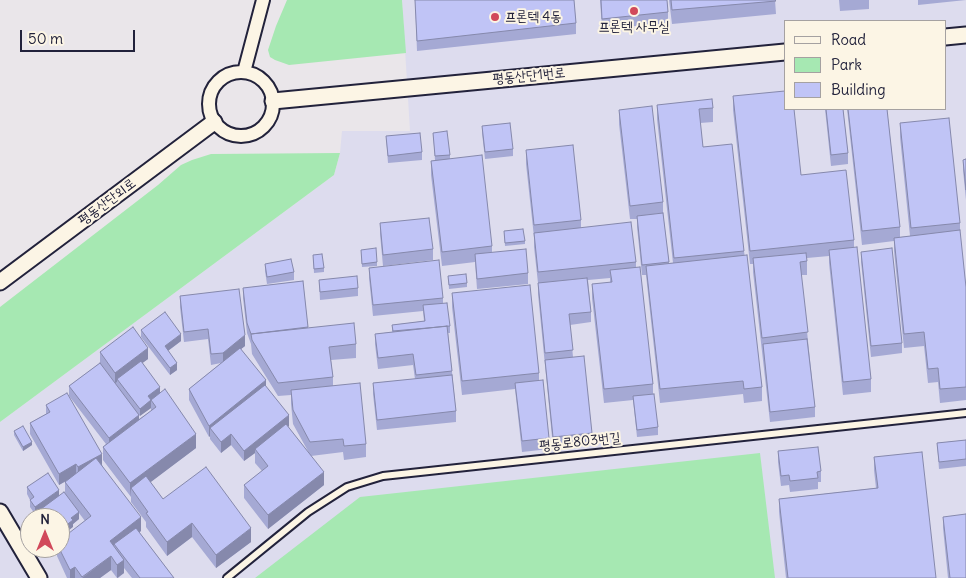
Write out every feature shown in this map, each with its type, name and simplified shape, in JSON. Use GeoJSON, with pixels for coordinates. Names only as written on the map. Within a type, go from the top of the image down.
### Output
{"type":"FeatureCollection","features":[{"type":"Feature","properties":{"kind":"street"},"geometry":{"type":"LineString","coordinates":[[244,72],[263,0]]}},
{"type":"Feature","properties":{"kind":"street"},"geometry":{"type":"LineString","coordinates":[[946,37],[966,35]]}},
{"type":"Feature","properties":{"kind":"street","name":"평동산단1번로"},"geometry":{"type":"LineString","coordinates":[[273,101],[784,52]]}},
{"type":"Feature","properties":{"kind":"street"},"geometry":{"type":"LineString","coordinates":[[244,72],[264,81],[270,90],[273,101],[273,112],[268,122],[250,136],[230,135],[221,130],[209,113],[208,102],[216,83],[234,73],[244,72]]}},
{"type":"Feature","properties":{"kind":"street","name":"평동산단외로"},"geometry":{"type":"LineString","coordinates":[[0,282],[214,122]]}},
{"type":"Feature","properties":{"kind":"street"},"geometry":{"type":"LineString","coordinates":[[0,512],[39,578]]}},
{"type":"Feature","properties":{"kind":"lane","name":"평동로803번길"},"geometry":{"type":"LineString","coordinates":[[227,578],[316,507],[347,487],[383,476],[966,414]]}},
{"type":"Feature","properties":{"kind":"shaded area"},"geometry":{"type":"Polygon","coordinates":[[[402,0],[966,0],[966,578],[0,578],[0,422],[334,175],[340,153],[342,131],[410,131],[402,0]]]}},
{"type":"Feature","properties":{"kind":"green space"},"geometry":{"type":"Polygon","coordinates":[[[287,0],[402,0],[406,53],[289,65],[275,60],[270,57],[268,50],[287,0]]]}},
{"type":"Feature","properties":{"kind":"green space"},"geometry":{"type":"Polygon","coordinates":[[[340,153],[334,175],[0,422],[0,307],[158,185],[181,165],[192,160],[211,154],[340,153]]]}},
{"type":"Feature","properties":{"kind":"green space"},"geometry":{"type":"Polygon","coordinates":[[[760,453],[775,578],[255,578],[360,497],[760,453]]]}},
{"type":"Feature","properties":{"kind":"building","name":"프론텍 4동"},"geometry":{"type":"Polygon","coordinates":[[[415,0],[574,0],[576,23],[417,41],[415,0]]]}},
{"type":"Feature","properties":{"kind":"building"},"geometry":{"type":"Polygon","coordinates":[[[601,0],[667,0],[668,12],[602,19],[601,0]]]}},
{"type":"Feature","properties":{"kind":"building"},"geometry":{"type":"Polygon","coordinates":[[[671,0],[775,0],[776,1],[672,10],[671,0]]]}},
{"type":"Feature","properties":{"kind":"building"},"geometry":{"type":"Polygon","coordinates":[[[784,91],[784,110],[794,110],[801,175],[846,170],[854,240],[750,251],[733,96],[784,91]]]}},
{"type":"Feature","properties":{"kind":"building"},"geometry":{"type":"Polygon","coordinates":[[[712,99],[713,108],[699,109],[703,147],[732,144],[744,251],[674,258],[657,105],[712,99]]]}},
{"type":"Feature","properties":{"kind":"building"},"geometry":{"type":"Polygon","coordinates":[[[652,106],[663,202],[630,206],[619,110],[652,106]]]}},
{"type":"Feature","properties":{"kind":"building"},"geometry":{"type":"Polygon","coordinates":[[[826,110],[843,110],[848,153],[831,155],[826,110]]]}},
{"type":"Feature","properties":{"kind":"building"},"geometry":{"type":"Polygon","coordinates":[[[848,110],[887,110],[900,227],[862,231],[848,110]]]}},
{"type":"Feature","properties":{"kind":"building"},"geometry":{"type":"Polygon","coordinates":[[[949,118],[960,223],[911,228],[900,123],[949,118]]]}},
{"type":"Feature","properties":{"kind":"building"},"geometry":{"type":"Polygon","coordinates":[[[510,123],[513,149],[485,152],[482,126],[510,123]]]}},
{"type":"Feature","properties":{"kind":"building"},"geometry":{"type":"Polygon","coordinates":[[[447,131],[450,155],[435,156],[433,133],[447,131]]]}},
{"type":"Feature","properties":{"kind":"building"},"geometry":{"type":"Polygon","coordinates":[[[420,133],[422,152],[388,156],[386,136],[420,133]]]}},
{"type":"Feature","properties":{"kind":"building"},"geometry":{"type":"Polygon","coordinates":[[[573,145],[581,220],[534,225],[526,150],[573,145]]]}},
{"type":"Feature","properties":{"kind":"building"},"geometry":{"type":"Polygon","coordinates":[[[482,155],[492,246],[442,252],[431,161],[482,155]]]}},
{"type":"Feature","properties":{"kind":"building"},"geometry":{"type":"Polygon","coordinates":[[[966,159],[966,190],[963,160],[966,159]]]}},
{"type":"Feature","properties":{"kind":"building"},"geometry":{"type":"Polygon","coordinates":[[[663,213],[669,262],[642,265],[637,216],[663,213]]]}},
{"type":"Feature","properties":{"kind":"building"},"geometry":{"type":"Polygon","coordinates":[[[429,218],[433,249],[383,255],[380,223],[429,218]]]}},
{"type":"Feature","properties":{"kind":"building"},"geometry":{"type":"Polygon","coordinates":[[[631,222],[636,262],[538,272],[534,233],[631,222]]]}},
{"type":"Feature","properties":{"kind":"building"},"geometry":{"type":"Polygon","coordinates":[[[523,229],[525,241],[505,243],[504,231],[523,229]]]}},
{"type":"Feature","properties":{"kind":"building"},"geometry":{"type":"Polygon","coordinates":[[[960,230],[966,287],[966,387],[940,389],[938,368],[928,369],[924,332],[904,334],[894,238],[960,230]]]}},
{"type":"Feature","properties":{"kind":"building"},"geometry":{"type":"Polygon","coordinates":[[[857,247],[871,379],[843,382],[829,250],[857,247]]]}},
{"type":"Feature","properties":{"kind":"building"},"geometry":{"type":"Polygon","coordinates":[[[376,248],[377,262],[362,264],[361,250],[376,248]]]}},
{"type":"Feature","properties":{"kind":"building"},"geometry":{"type":"Polygon","coordinates":[[[892,248],[902,343],[871,346],[861,252],[892,248]]]}},
{"type":"Feature","properties":{"kind":"building"},"geometry":{"type":"Polygon","coordinates":[[[526,249],[528,273],[477,279],[475,254],[526,249]]]}},
{"type":"Feature","properties":{"kind":"building"},"geometry":{"type":"Polygon","coordinates":[[[806,253],[807,261],[800,262],[808,332],[762,338],[753,258],[806,253]]]}},
{"type":"Feature","properties":{"kind":"building"},"geometry":{"type":"Polygon","coordinates":[[[322,254],[324,268],[314,269],[313,255],[322,254]]]}},
{"type":"Feature","properties":{"kind":"building"},"geometry":{"type":"Polygon","coordinates":[[[747,255],[762,387],[744,389],[743,381],[660,389],[646,266],[747,255]]]}},
{"type":"Feature","properties":{"kind":"building"},"geometry":{"type":"Polygon","coordinates":[[[291,259],[294,272],[267,277],[265,264],[291,259]]]}},
{"type":"Feature","properties":{"kind":"building"},"geometry":{"type":"Polygon","coordinates":[[[439,260],[443,298],[373,305],[369,268],[439,260]]]}},
{"type":"Feature","properties":{"kind":"building"},"geometry":{"type":"Polygon","coordinates":[[[640,267],[653,384],[604,389],[592,284],[612,282],[610,270],[640,267]]]}},
{"type":"Feature","properties":{"kind":"building"},"geometry":{"type":"Polygon","coordinates":[[[466,274],[467,283],[449,285],[448,276],[466,274]]]}},
{"type":"Feature","properties":{"kind":"building"},"geometry":{"type":"Polygon","coordinates":[[[357,276],[358,288],[320,292],[319,280],[357,276]]]}},
{"type":"Feature","properties":{"kind":"building"},"geometry":{"type":"Polygon","coordinates":[[[587,278],[591,312],[569,314],[573,350],[545,353],[538,283],[587,278]]]}},
{"type":"Feature","properties":{"kind":"building"},"geometry":{"type":"Polygon","coordinates":[[[303,281],[308,327],[251,334],[247,323],[243,288],[303,281]]]}},
{"type":"Feature","properties":{"kind":"building"},"geometry":{"type":"Polygon","coordinates":[[[530,285],[539,373],[462,381],[452,293],[530,285]]]}},
{"type":"Feature","properties":{"kind":"building"},"geometry":{"type":"Polygon","coordinates":[[[239,289],[245,335],[223,353],[211,354],[208,329],[184,332],[180,296],[239,289]]]}},
{"type":"Feature","properties":{"kind":"building"},"geometry":{"type":"Polygon","coordinates":[[[447,303],[450,326],[393,331],[392,325],[425,321],[423,305],[447,303]]]}},
{"type":"Feature","properties":{"kind":"building"},"geometry":{"type":"Polygon","coordinates":[[[165,312],[181,334],[165,346],[177,363],[170,368],[141,330],[165,312]]]}},
{"type":"Feature","properties":{"kind":"building"},"geometry":{"type":"Polygon","coordinates":[[[354,323],[356,344],[329,347],[333,377],[278,383],[252,340],[251,334],[354,323]]]}},
{"type":"Feature","properties":{"kind":"building"},"geometry":{"type":"Polygon","coordinates":[[[447,326],[452,371],[416,375],[413,354],[378,358],[375,334],[447,326]]]}},
{"type":"Feature","properties":{"kind":"building"},"geometry":{"type":"Polygon","coordinates":[[[133,327],[148,348],[115,373],[100,352],[133,327]]]}},
{"type":"Feature","properties":{"kind":"building"},"geometry":{"type":"Polygon","coordinates":[[[807,339],[815,407],[770,412],[763,344],[807,339]]]}},
{"type":"Feature","properties":{"kind":"building"},"geometry":{"type":"Polygon","coordinates":[[[240,348],[266,380],[209,426],[189,389],[240,348]]]}},
{"type":"Feature","properties":{"kind":"building"},"geometry":{"type":"Polygon","coordinates":[[[584,356],[592,433],[553,437],[545,360],[584,356]]]}},
{"type":"Feature","properties":{"kind":"building"},"geometry":{"type":"Polygon","coordinates":[[[141,361],[160,387],[148,396],[151,400],[140,409],[117,379],[141,361]]]}},
{"type":"Feature","properties":{"kind":"building"},"geometry":{"type":"Polygon","coordinates":[[[100,363],[139,415],[109,438],[69,386],[100,363]]]}},
{"type":"Feature","properties":{"kind":"building"},"geometry":{"type":"Polygon","coordinates":[[[452,375],[456,411],[377,420],[373,383],[452,375]]]}},
{"type":"Feature","properties":{"kind":"building"},"geometry":{"type":"Polygon","coordinates":[[[543,380],[549,438],[522,441],[515,383],[543,380]]]}},
{"type":"Feature","properties":{"kind":"building"},"geometry":{"type":"Polygon","coordinates":[[[360,383],[366,444],[344,446],[343,439],[310,442],[293,410],[291,390],[360,383]]]}},
{"type":"Feature","properties":{"kind":"building"},"geometry":{"type":"Polygon","coordinates":[[[265,385],[289,415],[244,451],[231,434],[221,442],[210,428],[265,385]]]}},
{"type":"Feature","properties":{"kind":"building"},"geometry":{"type":"Polygon","coordinates":[[[165,389],[196,434],[130,483],[103,447],[156,407],[151,400],[165,389]]]}},
{"type":"Feature","properties":{"kind":"building"},"geometry":{"type":"Polygon","coordinates":[[[67,393],[102,454],[78,467],[76,464],[59,474],[30,423],[50,412],[46,405],[67,393]]]}},
{"type":"Feature","properties":{"kind":"building"},"geometry":{"type":"Polygon","coordinates":[[[654,394],[658,427],[637,430],[633,396],[654,394]]]}},
{"type":"Feature","properties":{"kind":"building"},"geometry":{"type":"Polygon","coordinates":[[[286,424],[324,472],[268,515],[244,485],[268,466],[255,449],[286,424]]]}},
{"type":"Feature","properties":{"kind":"building"},"geometry":{"type":"Polygon","coordinates":[[[23,426],[32,442],[23,447],[14,431],[23,426]]]}},
{"type":"Feature","properties":{"kind":"building"},"geometry":{"type":"Polygon","coordinates":[[[966,440],[966,459],[939,462],[937,443],[966,440]]]}},
{"type":"Feature","properties":{"kind":"building"},"geometry":{"type":"Polygon","coordinates":[[[818,447],[821,471],[817,472],[818,478],[790,481],[789,475],[781,476],[778,451],[818,447]]]}},
{"type":"Feature","properties":{"kind":"building"},"geometry":{"type":"Polygon","coordinates":[[[922,452],[936,578],[788,578],[779,499],[878,488],[874,457],[922,452]]]}},
{"type":"Feature","properties":{"kind":"building"},"geometry":{"type":"Polygon","coordinates":[[[96,458],[141,517],[110,541],[124,560],[117,565],[111,556],[82,577],[75,567],[70,570],[64,558],[70,558],[70,532],[91,516],[65,482],[96,458]]]}},
{"type":"Feature","properties":{"kind":"building"},"geometry":{"type":"Polygon","coordinates":[[[206,467],[251,528],[216,555],[192,523],[167,542],[131,488],[146,476],[163,499],[206,467]]]}},
{"type":"Feature","properties":{"kind":"building"},"geometry":{"type":"Polygon","coordinates":[[[48,473],[59,490],[35,507],[30,500],[34,497],[27,487],[48,473]]]}},
{"type":"Feature","properties":{"kind":"building"},"geometry":{"type":"Polygon","coordinates":[[[64,492],[79,512],[71,518],[73,520],[70,522],[70,508],[42,508],[64,492]]]}},
{"type":"Feature","properties":{"kind":"building"},"geometry":{"type":"Polygon","coordinates":[[[966,514],[966,578],[950,578],[943,517],[966,514]]]}},
{"type":"Feature","properties":{"kind":"building"},"geometry":{"type":"Polygon","coordinates":[[[136,528],[174,578],[140,578],[114,544],[136,528]]]}},
{"type":"Feature","properties":{"kind":"place","name":"프론텍 사무실"},"geometry":{"type":"Point","coordinates":[634,11]}},
{"type":"Feature","properties":{"kind":"place","name":"프론텍 4동"},"geometry":{"type":"Point","coordinates":[495,17]}}]}
